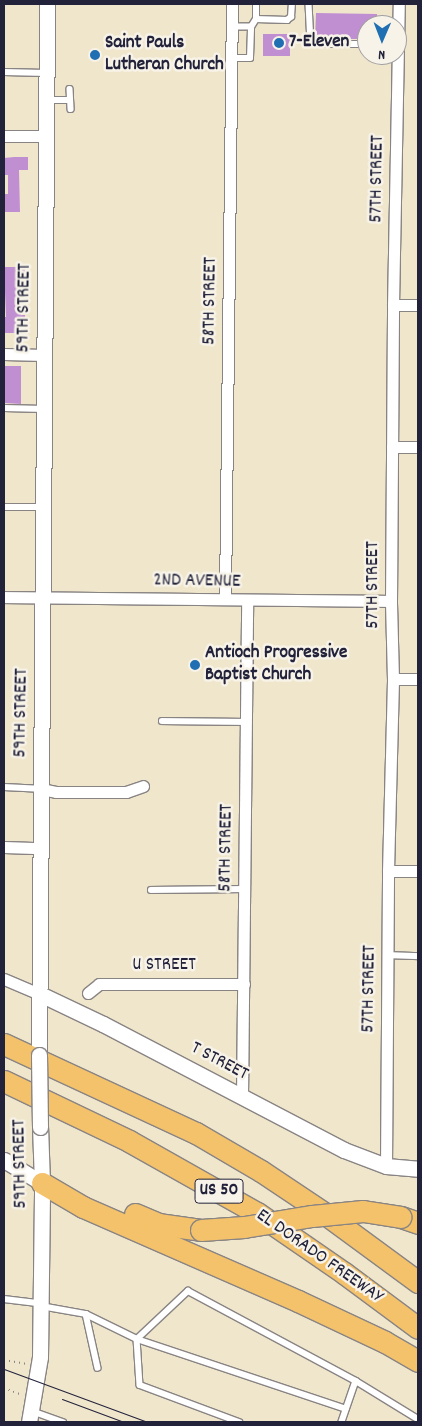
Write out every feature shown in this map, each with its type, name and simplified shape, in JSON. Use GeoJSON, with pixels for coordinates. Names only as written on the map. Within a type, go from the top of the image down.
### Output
{"type":"FeatureCollection","features":[{"type":"Feature","properties":{"kind":"highway","name":"EL DORADO FREEWAY"},"geometry":{"type":"LineString","coordinates":[[4,1044],[196,1133],[324,1213],[418,1282]]}},
{"type":"Feature","properties":{"kind":"highway","name":"EL DORADO FREEWAY"},"geometry":{"type":"LineString","coordinates":[[4,1081],[129,1141],[257,1213],[344,1273],[418,1328]]}},
{"type":"Feature","properties":{"kind":"highway"},"geometry":{"type":"LineString","coordinates":[[42,1183],[109,1203],[158,1224],[201,1230],[244,1227],[312,1216],[363,1211],[410,1220]]}},
{"type":"Feature","properties":{"kind":"highway"},"geometry":{"type":"LineString","coordinates":[[42,1183],[83,1207],[298,1301],[385,1342],[418,1361]]}},
{"type":"Feature","properties":{"kind":"street","name":"59TH STREET"},"geometry":{"type":"LineString","coordinates":[[31,1410],[39,1365],[41,1305],[42,1183],[38,1026],[40,994],[45,100],[48,4]]}},
{"type":"Feature","properties":{"kind":"street","name":"58TH STREET"},"geometry":{"type":"LineString","coordinates":[[225,599],[232,4]]}},
{"type":"Feature","properties":{"kind":"street","name":"57TH STREET"},"geometry":{"type":"LineString","coordinates":[[386,1166],[388,871],[393,679],[391,601],[397,65]]}},
{"type":"Feature","properties":{"kind":"street"},"geometry":{"type":"LineString","coordinates":[[4,136],[45,136]]}},
{"type":"Feature","properties":{"kind":"street"},"geometry":{"type":"LineString","coordinates":[[393,305],[418,305]]}},
{"type":"Feature","properties":{"kind":"street"},"geometry":{"type":"LineString","coordinates":[[4,354],[44,355]]}},
{"type":"Feature","properties":{"kind":"street"},"geometry":{"type":"LineString","coordinates":[[392,447],[418,447]]}},
{"type":"Feature","properties":{"kind":"street","name":"2ND AVENUE"},"geometry":{"type":"LineString","coordinates":[[4,597],[128,604],[225,599],[391,601]]}},
{"type":"Feature","properties":{"kind":"street","name":"58TH STREET"},"geometry":{"type":"LineString","coordinates":[[242,1098],[246,722],[243,682],[247,600]]}},
{"type":"Feature","properties":{"kind":"street"},"geometry":{"type":"LineString","coordinates":[[393,679],[418,679]]}},
{"type":"Feature","properties":{"kind":"street"},"geometry":{"type":"LineString","coordinates":[[41,789],[56,792],[126,792],[143,786]]}},
{"type":"Feature","properties":{"kind":"street"},"geometry":{"type":"LineString","coordinates":[[4,847],[41,848]]}},
{"type":"Feature","properties":{"kind":"street"},"geometry":{"type":"LineString","coordinates":[[388,871],[418,870]]}},
{"type":"Feature","properties":{"kind":"street","name":"T STREET"},"geometry":{"type":"LineString","coordinates":[[4,979],[40,994],[344,1150],[386,1166],[418,1169]]}},
{"type":"Feature","properties":{"kind":"street","name":"U STREET"},"geometry":{"type":"LineString","coordinates":[[88,993],[99,984],[244,984]]}},
{"type":"Feature","properties":{"kind":"street"},"geometry":{"type":"LineString","coordinates":[[4,1160],[42,1183]]}},
{"type":"Feature","properties":{"kind":"lane"},"geometry":{"type":"LineString","coordinates":[[232,58],[250,58],[251,27],[256,19],[256,4]]}},
{"type":"Feature","properties":{"kind":"lane"},"geometry":{"type":"LineString","coordinates":[[256,19],[287,20],[291,17],[292,4]]}},
{"type":"Feature","properties":{"kind":"lane"},"geometry":{"type":"LineString","coordinates":[[310,4],[311,44],[357,44]]}},
{"type":"Feature","properties":{"kind":"lane"},"geometry":{"type":"LineString","coordinates":[[232,27],[251,27]]}},
{"type":"Feature","properties":{"kind":"lane"},"geometry":{"type":"LineString","coordinates":[[4,72],[46,73]]}},
{"type":"Feature","properties":{"kind":"lane"},"geometry":{"type":"LineString","coordinates":[[70,89],[70,109]]}},
{"type":"Feature","properties":{"kind":"lane"},"geometry":{"type":"LineString","coordinates":[[45,100],[70,100]]}},
{"type":"Feature","properties":{"kind":"lane"},"geometry":{"type":"LineString","coordinates":[[4,408],[44,409]]}},
{"type":"Feature","properties":{"kind":"lane"},"geometry":{"type":"LineString","coordinates":[[4,507],[43,507]]}},
{"type":"Feature","properties":{"kind":"lane"},"geometry":{"type":"LineString","coordinates":[[162,720],[246,722]]}},
{"type":"Feature","properties":{"kind":"lane"},"geometry":{"type":"LineString","coordinates":[[4,787],[41,789]]}},
{"type":"Feature","properties":{"kind":"lane"},"geometry":{"type":"LineString","coordinates":[[151,890],[244,889]]}},
{"type":"Feature","properties":{"kind":"lane"},"geometry":{"type":"LineString","coordinates":[[388,955],[418,956]]}},
{"type":"Feature","properties":{"kind":"lane"},"geometry":{"type":"LineString","coordinates":[[137,1339],[188,1292],[356,1381],[418,1419]]}},
{"type":"Feature","properties":{"kind":"lane"},"geometry":{"type":"LineString","coordinates":[[4,1299],[86,1314],[137,1339],[346,1409]]}},
{"type":"Feature","properties":{"kind":"lane"},"geometry":{"type":"LineString","coordinates":[[86,1314],[98,1368]]}},
{"type":"Feature","properties":{"kind":"lane"},"geometry":{"type":"LineString","coordinates":[[137,1339],[140,1385],[239,1422]]}},
{"type":"Feature","properties":{"kind":"lane"},"geometry":{"type":"LineString","coordinates":[[342,1422],[356,1381]]}},
{"type":"Feature","properties":{"kind":"lane"},"geometry":{"type":"LineString","coordinates":[[31,1410],[63,1422]]}},
{"type":"Feature","properties":{"kind":"path"},"geometry":{"type":"LineString","coordinates":[[4,1360],[39,1365]]}},
{"type":"Feature","properties":{"kind":"path"},"geometry":{"type":"LineString","coordinates":[[4,1388],[31,1410]]}},
{"type":"Feature","properties":{"kind":"building"},"geometry":{"type":"Polygon","coordinates":[[[316,13],[377,14],[357,15],[357,39],[315,39],[316,13]]]}},
{"type":"Feature","properties":{"kind":"building"},"geometry":{"type":"Polygon","coordinates":[[[263,34],[290,34],[290,56],[263,56],[263,34]]]}},
{"type":"Feature","properties":{"kind":"building"},"geometry":{"type":"Polygon","coordinates":[[[28,157],[28,170],[19,170],[20,212],[4,212],[4,194],[8,194],[8,175],[4,175],[4,158],[28,157]]]}},
{"type":"Feature","properties":{"kind":"building"},"geometry":{"type":"Polygon","coordinates":[[[4,267],[25,267],[25,282],[21,282],[21,315],[25,315],[25,333],[4,333],[4,317],[6,317],[4,267]]]}},
{"type":"Feature","properties":{"kind":"building"},"geometry":{"type":"Polygon","coordinates":[[[4,366],[21,366],[21,404],[4,403],[4,366]]]}},
{"type":"Feature","properties":{"kind":"tram line"},"geometry":{"type":"LineString","coordinates":[[4,1369],[147,1422]]}},
{"type":"Feature","properties":{"kind":"tram line"},"geometry":{"type":"LineString","coordinates":[[62,1399],[124,1422]]}},
{"type":"Feature","properties":{"kind":"place","name":"7-Eleven"},"geometry":{"type":"Point","coordinates":[279,43]}},
{"type":"Feature","properties":{"kind":"place","name":"Saint Pauls Lutheran Church"},"geometry":{"type":"Point","coordinates":[95,55]}},
{"type":"Feature","properties":{"kind":"place","name":"Antioch Progressive Baptist Church"},"geometry":{"type":"Point","coordinates":[195,665]}}]}
